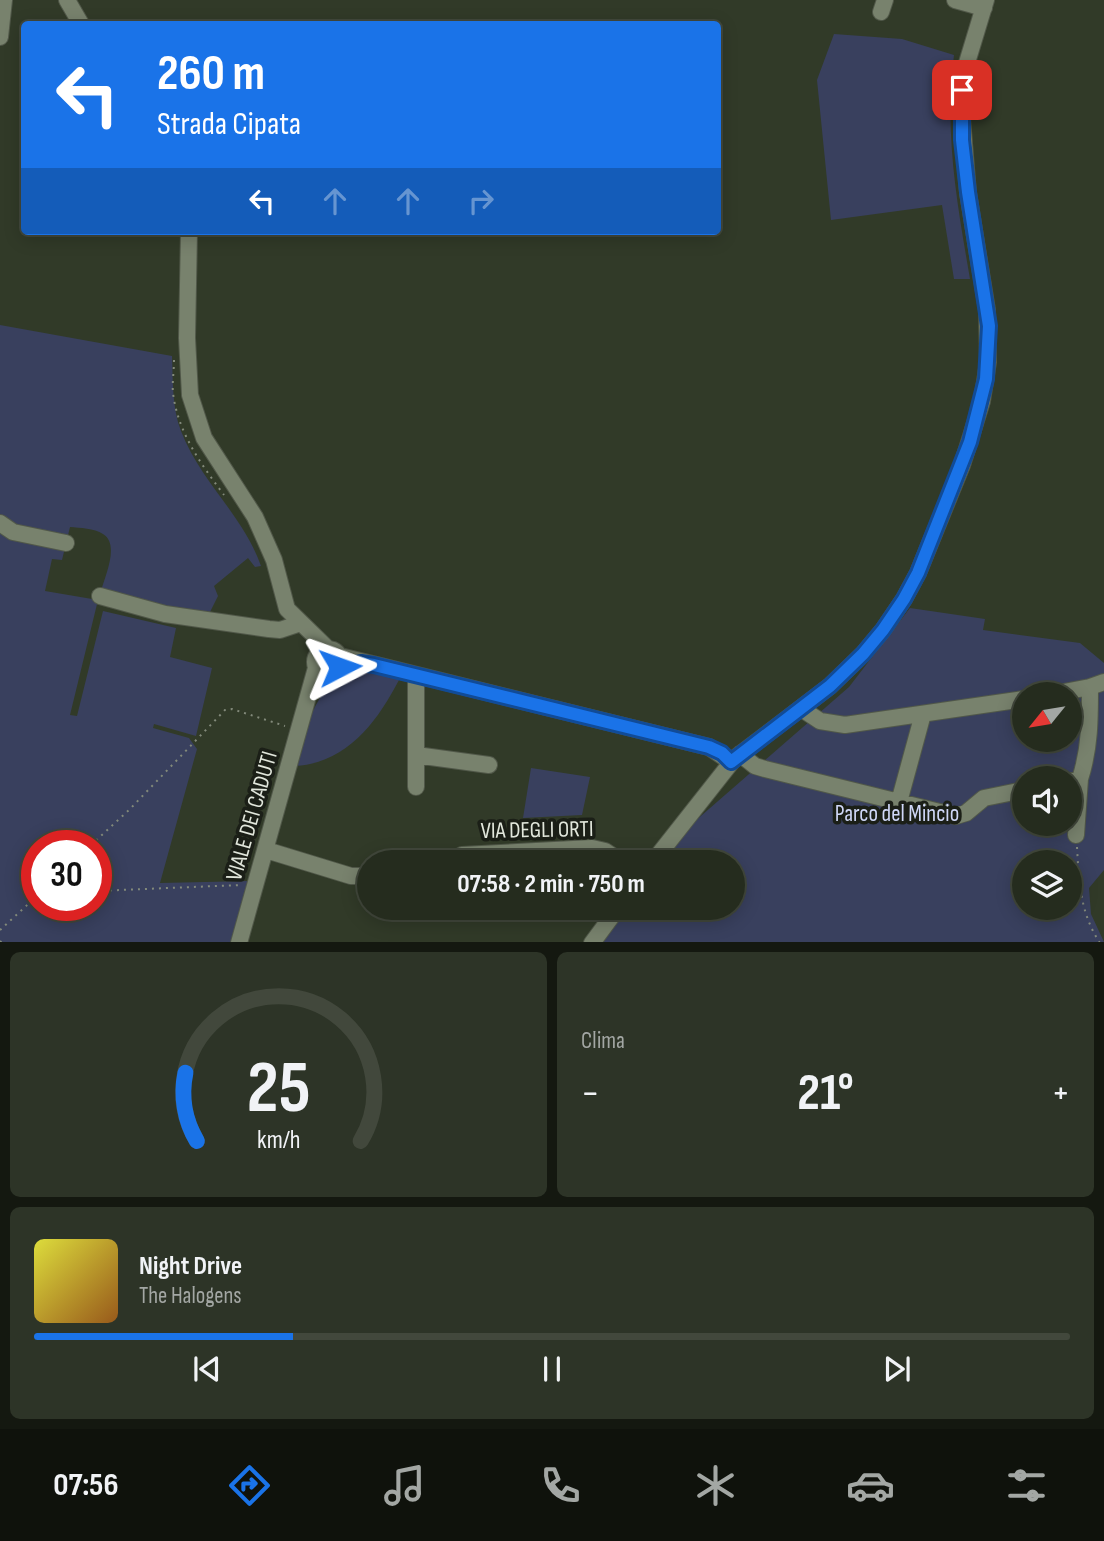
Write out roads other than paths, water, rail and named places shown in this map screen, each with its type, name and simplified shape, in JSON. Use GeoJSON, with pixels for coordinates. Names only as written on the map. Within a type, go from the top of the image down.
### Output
{"type":"FeatureCollection","features":[{"type":"Feature","properties":{"kind":"street"},"geometry":{"type":"LineString","coordinates":[[67,0],[80,21]]}},
{"type":"Feature","properties":{"kind":"street"},"geometry":{"type":"LineString","coordinates":[[662,850],[735,758],[802,709],[863,654],[904,599],[926,554],[962,465],[982,401],[988,362],[989,326],[968,192],[962,119],[966,66],[985,4],[955,0]]}},
{"type":"Feature","properties":{"kind":"street"},"geometry":{"type":"LineString","coordinates":[[0,37],[5,1]]}},
{"type":"Feature","properties":{"kind":"street"},"geometry":{"type":"LineString","coordinates":[[189,235],[187,338],[190,396],[204,438],[255,517],[277,571],[287,609],[306,628],[329,662],[361,663],[709,747],[765,769],[956,816],[966,813],[980,799],[1012,792]]}},
{"type":"Feature","properties":{"kind":"street"},"geometry":{"type":"LineString","coordinates":[[4,530],[66,542]]}},
{"type":"Feature","properties":{"kind":"street"},"geometry":{"type":"LineString","coordinates":[[100,596],[164,614],[280,630],[306,628]]}},
{"type":"Feature","properties":{"kind":"street"},"geometry":{"type":"LineString","coordinates":[[251,626],[266,623],[287,609]]}},
{"type":"Feature","properties":{"kind":"street","name":"VIALE DEI CADUTI"},"geometry":{"type":"LineString","coordinates":[[239,942],[308,701],[329,662]]}},
{"type":"Feature","properties":{"kind":"street"},"geometry":{"type":"LineString","coordinates":[[416,676],[416,787]]}},
{"type":"Feature","properties":{"kind":"street"},"geometry":{"type":"LineString","coordinates":[[1080,766],[1089,742],[1097,684]]}},
{"type":"Feature","properties":{"kind":"street"},"geometry":{"type":"LineString","coordinates":[[802,709],[820,721],[835,725],[1012,701]]}},
{"type":"Feature","properties":{"kind":"street"},"geometry":{"type":"LineString","coordinates":[[899,802],[923,714]]}},
{"type":"Feature","properties":{"kind":"street"},"geometry":{"type":"LineString","coordinates":[[416,755],[489,765]]}},
{"type":"Feature","properties":{"kind":"street"},"geometry":{"type":"LineString","coordinates":[[266,850],[357,876]]}},
{"type":"Feature","properties":{"kind":"street","name":"VIA DEGLI ORTI"},"geometry":{"type":"LineString","coordinates":[[555,850],[601,850]]}},
{"type":"Feature","properties":{"kind":"street"},"geometry":{"type":"LineString","coordinates":[[593,942],[609,920]]}},
{"type":"Feature","properties":{"kind":"park label","name":"Parco del Mincio"},"geometry":{"type":"Point","coordinates":[897,814]}}]}
